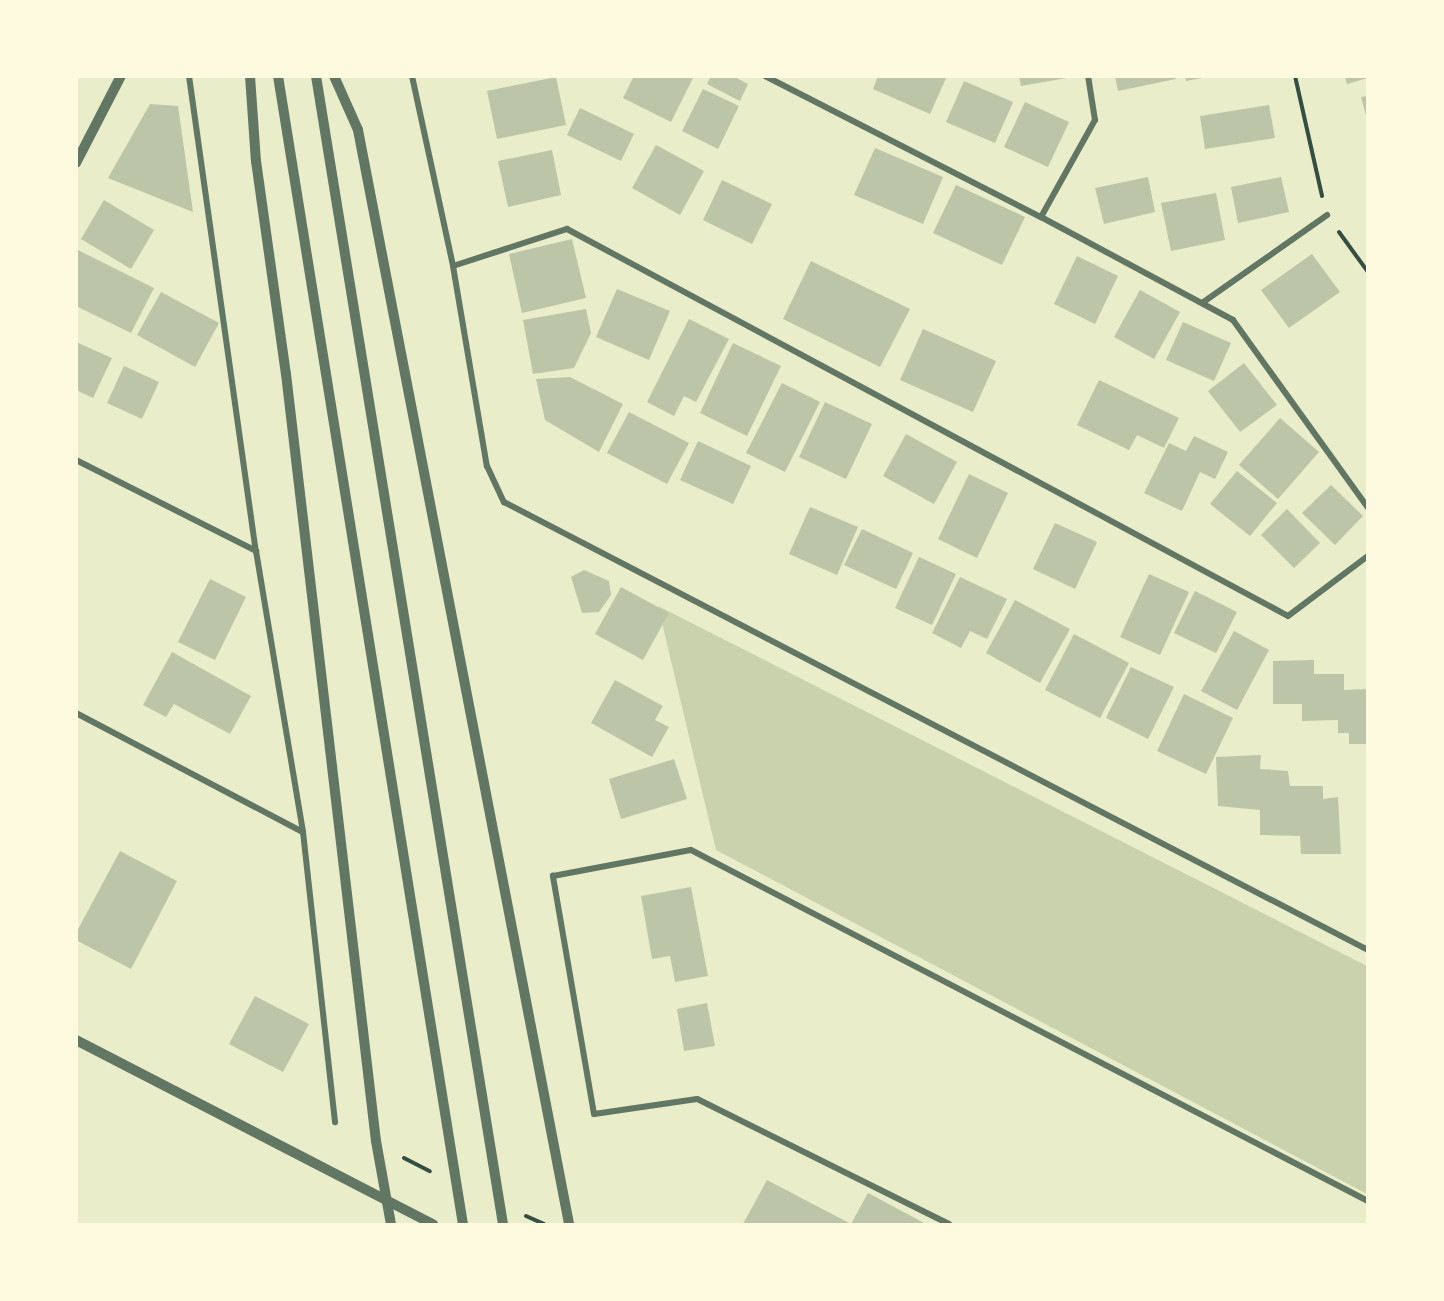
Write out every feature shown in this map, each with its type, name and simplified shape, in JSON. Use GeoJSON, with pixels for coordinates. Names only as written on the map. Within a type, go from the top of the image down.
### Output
{"type":"FeatureCollection","features":[{"type":"Feature","properties":{"kind":"street"},"geometry":{"type":"LineString","coordinates":[[76,163],[121,76]]}},
{"type":"Feature","properties":{"kind":"street"},"geometry":{"type":"LineString","coordinates":[[189,76],[256,551],[303,832],[335,1122]]}},
{"type":"Feature","properties":{"kind":"street"},"geometry":{"type":"LineString","coordinates":[[250,76],[256,161],[386,1199],[391,1224]]}},
{"type":"Feature","properties":{"kind":"street"},"geometry":{"type":"LineString","coordinates":[[278,76],[464,1224]]}},
{"type":"Feature","properties":{"kind":"street"},"geometry":{"type":"LineString","coordinates":[[316,76],[503,1224]]}},
{"type":"Feature","properties":{"kind":"street"},"geometry":{"type":"LineString","coordinates":[[334,76],[358,130],[569,1224]]}},
{"type":"Feature","properties":{"kind":"street"},"geometry":{"type":"LineString","coordinates":[[412,76],[453,266],[488,466],[504,502],[1368,950]]}},
{"type":"Feature","properties":{"kind":"street"},"geometry":{"type":"LineString","coordinates":[[765,76],[1041,217],[1233,320],[1368,508]]}},
{"type":"Feature","properties":{"kind":"street"},"geometry":{"type":"LineString","coordinates":[[1041,217],[1095,120],[1088,76]]}},
{"type":"Feature","properties":{"kind":"street"},"geometry":{"type":"LineString","coordinates":[[1202,303],[1327,215]]}},
{"type":"Feature","properties":{"kind":"street"},"geometry":{"type":"LineString","coordinates":[[453,266],[567,230],[1288,616],[1368,556]]}},
{"type":"Feature","properties":{"kind":"street"},"geometry":{"type":"LineString","coordinates":[[76,460],[256,551]]}},
{"type":"Feature","properties":{"kind":"street"},"geometry":{"type":"LineString","coordinates":[[76,713],[303,832]]}},
{"type":"Feature","properties":{"kind":"street"},"geometry":{"type":"LineString","coordinates":[[949,1224],[697,1099],[594,1114],[553,876],[691,850],[1368,1201]]}},
{"type":"Feature","properties":{"kind":"street"},"geometry":{"type":"LineString","coordinates":[[76,1040],[433,1224]]}},
{"type":"Feature","properties":{"kind":"path"},"geometry":{"type":"LineString","coordinates":[[1295,76],[1327,215],[1368,272]]}},
{"type":"Feature","properties":{"kind":"green space"},"geometry":{"type":"Polygon","coordinates":[[[658,606],[1367,966],[1367,1194],[716,850],[658,606]]]}},
{"type":"Feature","properties":{"kind":"building"},"geometry":{"type":"Polygon","coordinates":[[[634,76],[694,76],[671,122],[623,98],[634,76]]]}},
{"type":"Feature","properties":{"kind":"building"},"geometry":{"type":"Polygon","coordinates":[[[711,76],[733,76],[748,84],[740,101],[707,84],[711,76]]]}},
{"type":"Feature","properties":{"kind":"building"},"geometry":{"type":"Polygon","coordinates":[[[878,76],[947,76],[930,114],[873,89],[878,76]]]}},
{"type":"Feature","properties":{"kind":"building"},"geometry":{"type":"Polygon","coordinates":[[[1019,76],[1067,76],[1067,78],[1021,86],[1019,76]]]}},
{"type":"Feature","properties":{"kind":"building"},"geometry":{"type":"Polygon","coordinates":[[[1115,76],[1176,76],[1176,79],[1118,91],[1115,76]]]}},
{"type":"Feature","properties":{"kind":"building"},"geometry":{"type":"Polygon","coordinates":[[[1185,76],[1202,76],[1202,78],[1186,81],[1185,76]]]}},
{"type":"Feature","properties":{"kind":"building"},"geometry":{"type":"Polygon","coordinates":[[[1345,76],[1368,76],[1368,78],[1347,84],[1345,76]]]}},
{"type":"Feature","properties":{"kind":"building"},"geometry":{"type":"Polygon","coordinates":[[[556,77],[566,125],[497,139],[487,91],[556,77]]]}},
{"type":"Feature","properties":{"kind":"building"},"geometry":{"type":"Polygon","coordinates":[[[964,81],[1013,102],[995,143],[946,122],[964,81]]]}},
{"type":"Feature","properties":{"kind":"building"},"geometry":{"type":"Polygon","coordinates":[[[703,89],[739,106],[718,149],[682,131],[703,89]]]}},
{"type":"Feature","properties":{"kind":"building"},"geometry":{"type":"Polygon","coordinates":[[[1368,96],[1368,119],[1367,119],[1361,97],[1368,96]]]}},
{"type":"Feature","properties":{"kind":"building"},"geometry":{"type":"Polygon","coordinates":[[[1025,102],[1069,122],[1048,167],[1004,147],[1025,102]]]}},
{"type":"Feature","properties":{"kind":"building"},"geometry":{"type":"Polygon","coordinates":[[[150,104],[178,106],[193,212],[108,178],[150,104]]]}},
{"type":"Feature","properties":{"kind":"building"},"geometry":{"type":"Polygon","coordinates":[[[1269,105],[1275,138],[1205,149],[1200,116],[1269,105]]]}},
{"type":"Feature","properties":{"kind":"building"},"geometry":{"type":"Polygon","coordinates":[[[580,108],[634,134],[621,161],[567,135],[580,108]]]}},
{"type":"Feature","properties":{"kind":"building"},"geometry":{"type":"Polygon","coordinates":[[[656,145],[704,171],[680,215],[632,188],[656,145]]]}},
{"type":"Feature","properties":{"kind":"building"},"geometry":{"type":"Polygon","coordinates":[[[875,148],[943,177],[923,224],[854,195],[875,148]]]}},
{"type":"Feature","properties":{"kind":"building"},"geometry":{"type":"Polygon","coordinates":[[[552,150],[561,195],[508,207],[498,161],[552,150]]]}},
{"type":"Feature","properties":{"kind":"building"},"geometry":{"type":"Polygon","coordinates":[[[1148,177],[1155,212],[1104,224],[1095,188],[1148,177]]]}},
{"type":"Feature","properties":{"kind":"building"},"geometry":{"type":"Polygon","coordinates":[[[1281,177],[1289,212],[1238,223],[1231,187],[1281,177]]]}},
{"type":"Feature","properties":{"kind":"building"},"geometry":{"type":"Polygon","coordinates":[[[722,180],[772,204],[752,244],[703,220],[722,180]]]}},
{"type":"Feature","properties":{"kind":"building"},"geometry":{"type":"Polygon","coordinates":[[[956,185],[1025,217],[1002,265],[933,233],[956,185]]]}},
{"type":"Feature","properties":{"kind":"building"},"geometry":{"type":"Polygon","coordinates":[[[1216,193],[1225,240],[1171,251],[1161,203],[1216,193]]]}},
{"type":"Feature","properties":{"kind":"building"},"geometry":{"type":"Polygon","coordinates":[[[104,200],[154,230],[131,269],[81,239],[104,200]]]}},
{"type":"Feature","properties":{"kind":"building"},"geometry":{"type":"Polygon","coordinates":[[[572,239],[586,298],[522,313],[509,254],[572,239]]]}},
{"type":"Feature","properties":{"kind":"building"},"geometry":{"type":"Polygon","coordinates":[[[76,249],[154,288],[131,333],[76,306],[76,249]]]}},
{"type":"Feature","properties":{"kind":"building"},"geometry":{"type":"Polygon","coordinates":[[[1312,254],[1340,292],[1289,328],[1261,290],[1312,254]]]}},
{"type":"Feature","properties":{"kind":"building"},"geometry":{"type":"Polygon","coordinates":[[[1077,256],[1118,276],[1095,324],[1054,304],[1077,256]]]}},
{"type":"Feature","properties":{"kind":"building"},"geometry":{"type":"Polygon","coordinates":[[[811,261],[910,309],[880,367],[783,319],[811,261]]]}},
{"type":"Feature","properties":{"kind":"building"},"geometry":{"type":"Polygon","coordinates":[[[617,289],[670,311],[649,360],[596,337],[617,289]]]}},
{"type":"Feature","properties":{"kind":"building"},"geometry":{"type":"Polygon","coordinates":[[[1140,290],[1180,312],[1154,359],[1114,337],[1140,290]]]}},
{"type":"Feature","properties":{"kind":"building"},"geometry":{"type":"Polygon","coordinates":[[[161,292],[219,323],[195,367],[137,335],[161,292]]]}},
{"type":"Feature","properties":{"kind":"building"},"geometry":{"type":"Polygon","coordinates":[[[586,309],[591,333],[574,368],[533,374],[523,320],[586,309]]]}},
{"type":"Feature","properties":{"kind":"building"},"geometry":{"type":"Polygon","coordinates":[[[689,319],[729,339],[696,402],[684,396],[674,416],[647,402],[689,319]]]}},
{"type":"Feature","properties":{"kind":"building"},"geometry":{"type":"Polygon","coordinates":[[[1183,322],[1231,343],[1214,381],[1166,360],[1183,322]]]}},
{"type":"Feature","properties":{"kind":"building"},"geometry":{"type":"Polygon","coordinates":[[[923,329],[996,361],[973,412],[900,380],[923,329]]]}},
{"type":"Feature","properties":{"kind":"building"},"geometry":{"type":"Polygon","coordinates":[[[76,342],[112,358],[93,398],[76,390],[76,342]]]}},
{"type":"Feature","properties":{"kind":"building"},"geometry":{"type":"Polygon","coordinates":[[[733,343],[781,366],[747,436],[700,413],[733,343]]]}},
{"type":"Feature","properties":{"kind":"building"},"geometry":{"type":"Polygon","coordinates":[[[1244,363],[1277,405],[1240,432],[1208,391],[1244,363]]]}},
{"type":"Feature","properties":{"kind":"building"},"geometry":{"type":"Polygon","coordinates":[[[124,366],[159,382],[142,419],[107,403],[124,366]]]}},
{"type":"Feature","properties":{"kind":"building"},"geometry":{"type":"Polygon","coordinates":[[[570,377],[623,404],[599,452],[545,420],[536,379],[570,377]]]}},
{"type":"Feature","properties":{"kind":"building"},"geometry":{"type":"Polygon","coordinates":[[[1099,380],[1179,418],[1164,448],[1137,435],[1129,450],[1077,425],[1099,380]]]}},
{"type":"Feature","properties":{"kind":"building"},"geometry":{"type":"Polygon","coordinates":[[[782,383],[820,402],[785,472],[746,453],[782,383]]]}},
{"type":"Feature","properties":{"kind":"building"},"geometry":{"type":"Polygon","coordinates":[[[825,402],[872,424],[846,479],[799,457],[825,402]]]}},
{"type":"Feature","properties":{"kind":"building"},"geometry":{"type":"Polygon","coordinates":[[[629,412],[689,443],[667,484],[607,453],[629,412]]]}},
{"type":"Feature","properties":{"kind":"building"},"geometry":{"type":"Polygon","coordinates":[[[1280,418],[1319,452],[1278,499],[1239,465],[1280,418]]]}},
{"type":"Feature","properties":{"kind":"building"},"geometry":{"type":"Polygon","coordinates":[[[906,434],[957,462],[934,504],[883,476],[906,434]]]}},
{"type":"Feature","properties":{"kind":"building"},"geometry":{"type":"Polygon","coordinates":[[[1194,436],[1228,452],[1215,479],[1200,472],[1182,511],[1144,493],[1169,443],[1186,451],[1194,436]]]}},
{"type":"Feature","properties":{"kind":"building"},"geometry":{"type":"Polygon","coordinates":[[[698,441],[751,466],[733,504],[680,480],[698,441]]]}},
{"type":"Feature","properties":{"kind":"building"},"geometry":{"type":"Polygon","coordinates":[[[1237,471],[1277,503],[1250,536],[1210,504],[1237,471]]]}},
{"type":"Feature","properties":{"kind":"building"},"geometry":{"type":"Polygon","coordinates":[[[969,474],[1008,493],[977,558],[938,539],[969,474]]]}},
{"type":"Feature","properties":{"kind":"building"},"geometry":{"type":"Polygon","coordinates":[[[1331,485],[1363,516],[1335,545],[1302,513],[1331,485]]]}},
{"type":"Feature","properties":{"kind":"building"},"geometry":{"type":"Polygon","coordinates":[[[810,507],[858,527],[837,575],[789,554],[810,507]]]}},
{"type":"Feature","properties":{"kind":"building"},"geometry":{"type":"Polygon","coordinates":[[[1287,509],[1320,543],[1294,568],[1261,535],[1287,509]]]}},
{"type":"Feature","properties":{"kind":"building"},"geometry":{"type":"Polygon","coordinates":[[[1055,523],[1097,542],[1075,589],[1033,569],[1055,523]]]}},
{"type":"Feature","properties":{"kind":"building"},"geometry":{"type":"Polygon","coordinates":[[[862,529],[913,553],[896,589],[844,565],[862,529]]]}},
{"type":"Feature","properties":{"kind":"building"},"geometry":{"type":"Polygon","coordinates":[[[919,557],[956,574],[932,625],[895,608],[919,557]]]}},
{"type":"Feature","properties":{"kind":"building"},"geometry":{"type":"Polygon","coordinates":[[[584,570],[609,581],[611,595],[599,612],[582,613],[571,577],[584,570]]]}},
{"type":"Feature","properties":{"kind":"building"},"geometry":{"type":"Polygon","coordinates":[[[1149,574],[1189,592],[1160,655],[1120,637],[1149,574]]]}},
{"type":"Feature","properties":{"kind":"building"},"geometry":{"type":"Polygon","coordinates":[[[960,577],[1007,599],[987,639],[970,631],[961,648],[932,633],[960,577]]]}},
{"type":"Feature","properties":{"kind":"building"},"geometry":{"type":"Polygon","coordinates":[[[210,579],[246,597],[215,660],[178,642],[210,579]]]}},
{"type":"Feature","properties":{"kind":"building"},"geometry":{"type":"Polygon","coordinates":[[[621,587],[669,613],[643,660],[595,634],[621,587]]]}},
{"type":"Feature","properties":{"kind":"building"},"geometry":{"type":"Polygon","coordinates":[[[1195,591],[1237,612],[1216,653],[1174,633],[1195,591]]]}},
{"type":"Feature","properties":{"kind":"building"},"geometry":{"type":"Polygon","coordinates":[[[1015,600],[1070,629],[1040,683],[986,653],[1015,600]]]}},
{"type":"Feature","properties":{"kind":"building"},"geometry":{"type":"Polygon","coordinates":[[[1234,631],[1269,650],[1237,710],[1201,691],[1234,631]]]}},
{"type":"Feature","properties":{"kind":"building"},"geometry":{"type":"Polygon","coordinates":[[[1074,634],[1129,663],[1100,718],[1045,690],[1074,634]]]}},
{"type":"Feature","properties":{"kind":"building"},"geometry":{"type":"Polygon","coordinates":[[[172,652],[251,696],[230,734],[174,704],[166,717],[143,705],[172,652]]]}},
{"type":"Feature","properties":{"kind":"building"},"geometry":{"type":"Polygon","coordinates":[[[1314,660],[1314,674],[1344,674],[1344,690],[1368,689],[1368,744],[1349,744],[1349,733],[1338,733],[1338,720],[1302,721],[1302,704],[1273,704],[1273,661],[1314,660]]]}},
{"type":"Feature","properties":{"kind":"building"},"geometry":{"type":"Polygon","coordinates":[[[1131,667],[1174,687],[1148,739],[1106,718],[1131,667]]]}},
{"type":"Feature","properties":{"kind":"building"},"geometry":{"type":"Polygon","coordinates":[[[615,680],[663,706],[655,720],[669,727],[652,757],[591,723],[615,680]]]}},
{"type":"Feature","properties":{"kind":"building"},"geometry":{"type":"Polygon","coordinates":[[[1184,694],[1233,718],[1206,774],[1157,751],[1184,694]]]}},
{"type":"Feature","properties":{"kind":"building"},"geometry":{"type":"Polygon","coordinates":[[[1261,755],[1260,769],[1288,771],[1290,786],[1323,786],[1323,799],[1338,797],[1341,854],[1301,854],[1300,836],[1260,835],[1260,810],[1218,806],[1216,757],[1261,755]]]}},
{"type":"Feature","properties":{"kind":"building"},"geometry":{"type":"Polygon","coordinates":[[[674,759],[687,799],[621,819],[609,779],[674,759]]]}},
{"type":"Feature","properties":{"kind":"building"},"geometry":{"type":"Polygon","coordinates":[[[120,851],[177,881],[131,969],[76,940],[76,933],[120,851]]]}},
{"type":"Feature","properties":{"kind":"building"},"geometry":{"type":"Polygon","coordinates":[[[691,887],[708,976],[675,982],[670,956],[652,959],[641,896],[691,887]]]}},
{"type":"Feature","properties":{"kind":"building"},"geometry":{"type":"Polygon","coordinates":[[[255,996],[309,1024],[283,1072],[229,1044],[255,996]]]}},
{"type":"Feature","properties":{"kind":"building"},"geometry":{"type":"Polygon","coordinates":[[[707,1003],[715,1046],[684,1051],[677,1009],[707,1003]]]}},
{"type":"Feature","properties":{"kind":"building"},"geometry":{"type":"Polygon","coordinates":[[[767,1180],[851,1224],[743,1224],[767,1180]]]}},
{"type":"Feature","properties":{"kind":"building"},"geometry":{"type":"Polygon","coordinates":[[[868,1193],[926,1224],[851,1224],[868,1193]]]}}]}
